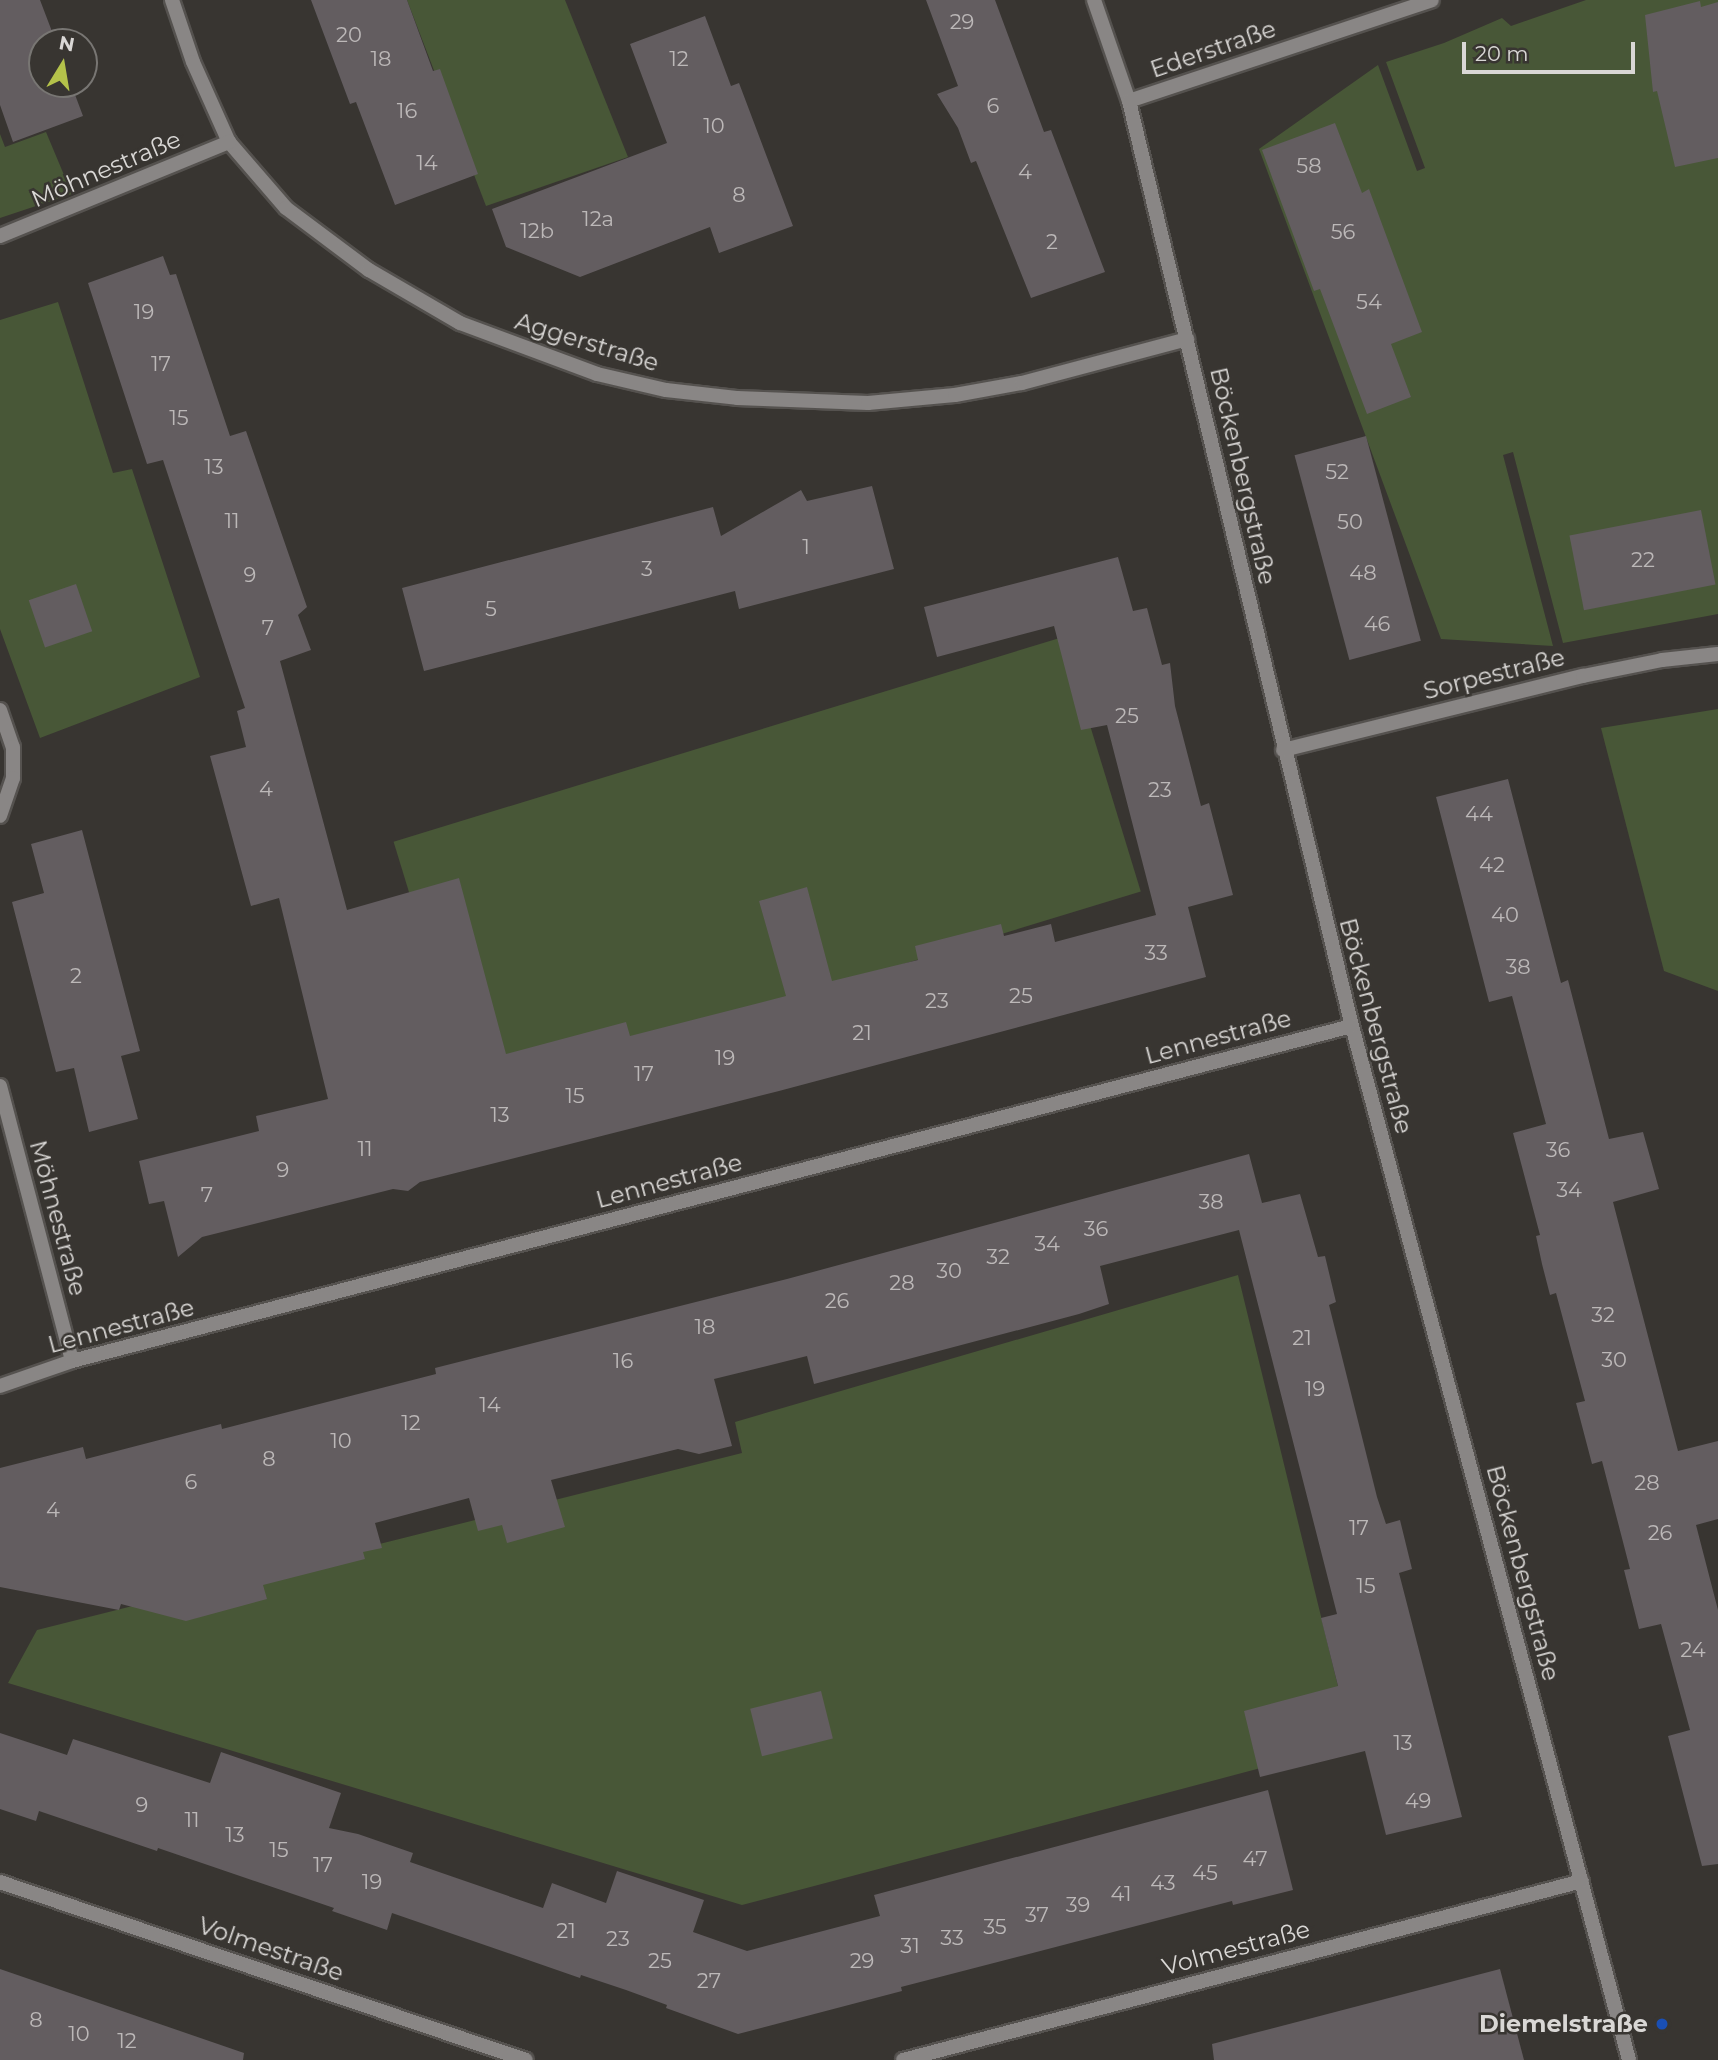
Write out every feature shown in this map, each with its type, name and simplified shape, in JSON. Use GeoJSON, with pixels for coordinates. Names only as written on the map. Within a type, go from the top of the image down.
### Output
{"type":"FeatureCollection","features":[{"type":"Feature","properties":{"kind":"street","name":"Aggerstraße"},"geometry":{"type":"LineString","coordinates":[[172,0],[193,62],[229,142],[286,208],[369,270],[460,323],[597,374],[666,390],[802,402],[868,403],[955,395],[1022,383],[1187,339]]}},
{"type":"Feature","properties":{"kind":"street","name":"Böckenbergstraße"},"geometry":{"type":"LineString","coordinates":[[1094,0],[1129,102],[1283,750],[1352,1026],[1629,2060]]}},
{"type":"Feature","properties":{"kind":"street","name":"Ederstraße"},"geometry":{"type":"LineString","coordinates":[[1129,102],[1432,0]]}},
{"type":"Feature","properties":{"kind":"street","name":"Möhnestraße"},"geometry":{"type":"LineString","coordinates":[[0,236],[229,142]]}},
{"type":"Feature","properties":{"kind":"street","name":"Sorpestraße"},"geometry":{"type":"LineString","coordinates":[[1283,750],[1583,676],[1662,660],[1718,653]]}},
{"type":"Feature","properties":{"kind":"street"},"geometry":{"type":"LineString","coordinates":[[0,710],[13,747],[13,778],[0,816]]}},
{"type":"Feature","properties":{"kind":"street","name":"Lennestraße"},"geometry":{"type":"LineString","coordinates":[[0,1386],[72,1361],[1352,1026]]}},
{"type":"Feature","properties":{"kind":"street","name":"Möhnestraße"},"geometry":{"type":"LineString","coordinates":[[0,1086],[72,1361]]}},
{"type":"Feature","properties":{"kind":"street","name":"Volmestraße"},"geometry":{"type":"LineString","coordinates":[[903,2060],[1582,1881]]}},
{"type":"Feature","properties":{"kind":"street","name":"Volmestraße"},"geometry":{"type":"LineString","coordinates":[[0,1882],[526,2060]]}},
{"type":"Feature","properties":{"kind":"green space"},"geometry":{"type":"Polygon","coordinates":[[[407,0],[565,0],[628,157],[486,206],[407,0]]]}},
{"type":"Feature","properties":{"kind":"green space"},"geometry":{"type":"Polygon","coordinates":[[[1586,0],[1718,0],[1718,614],[1563,643],[1513,452],[1503,455],[1553,646],[1441,639],[1259,149],[1378,65],[1417,171],[1425,168],[1386,62],[1444,43],[1502,18],[1511,26],[1586,0]]]}},
{"type":"Feature","properties":{"kind":"green space"},"geometry":{"type":"Polygon","coordinates":[[[46,132],[72,194],[0,218],[0,134],[5,147],[46,132]]]}},
{"type":"Feature","properties":{"kind":"green space"},"geometry":{"type":"Polygon","coordinates":[[[58,302],[113,473],[132,469],[200,677],[40,738],[0,629],[0,320],[58,302]]]}},
{"type":"Feature","properties":{"kind":"green space"},"geometry":{"type":"Polygon","coordinates":[[[1063,637],[1141,891],[471,1096],[394,842],[1063,637]]]}},
{"type":"Feature","properties":{"kind":"green space"},"geometry":{"type":"Polygon","coordinates":[[[1718,709],[1718,991],[1664,971],[1601,728],[1718,709]]]}},
{"type":"Feature","properties":{"kind":"green space"},"geometry":{"type":"Polygon","coordinates":[[[1238,1275],[1352,1744],[742,1905],[8,1683],[37,1630],[742,1453],[735,1422],[1238,1275]]]}},
{"type":"Feature","properties":{"kind":"building"},"geometry":{"type":"Polygon","coordinates":[[[0,0],[40,0],[51,28],[28,28],[28,98],[76,98],[83,116],[13,142],[0,105],[0,0]]]}},
{"type":"Feature","properties":{"kind":"building"},"geometry":{"type":"Polygon","coordinates":[[[311,0],[407,0],[433,71],[440,69],[478,174],[395,205],[356,102],[350,104],[311,0]]]}},
{"type":"Feature","properties":{"kind":"building"},"geometry":{"type":"Polygon","coordinates":[[[926,0],[995,0],[1044,132],[1051,130],[1105,272],[1031,298],[976,161],[971,163],[958,128],[937,94],[958,86],[926,0]]]}},
{"type":"Feature","properties":{"kind":"building"},"geometry":{"type":"Polygon","coordinates":[[[1700,1],[1701,7],[1718,2],[1718,158],[1675,167],[1657,91],[1653,92],[1645,15],[1700,1]]]}},
{"type":"Feature","properties":{"kind":"building"},"geometry":{"type":"Polygon","coordinates":[[[705,16],[731,86],[739,83],[793,226],[719,253],[710,227],[580,277],[506,247],[492,209],[667,143],[630,44],[705,16]]]}},
{"type":"Feature","properties":{"kind":"building"},"geometry":{"type":"Polygon","coordinates":[[[1335,123],[1362,193],[1369,189],[1422,332],[1391,344],[1411,397],[1367,414],[1320,289],[1314,291],[1262,150],[1335,123]]]}},
{"type":"Feature","properties":{"kind":"building"},"geometry":{"type":"Polygon","coordinates":[[[163,256],[170,275],[176,274],[230,436],[246,431],[307,607],[298,615],[311,650],[280,661],[347,910],[459,878],[506,1054],[626,1022],[630,1036],[786,996],[759,901],[807,887],[832,981],[918,960],[915,946],[1001,924],[1004,936],[1051,924],[1055,942],[1156,915],[1107,725],[1081,730],[1054,626],[937,657],[924,607],[1118,557],[1133,611],[1147,608],[1162,665],[1170,663],[1175,706],[1201,806],[1209,803],[1233,895],[1188,907],[1206,977],[779,1091],[420,1182],[408,1191],[393,1189],[202,1237],[178,1257],[164,1201],[149,1204],[139,1161],[259,1131],[256,1116],[328,1099],[279,898],[251,906],[210,756],[246,747],[237,711],[245,708],[163,460],[147,464],[88,283],[163,256]]]}},
{"type":"Feature","properties":{"kind":"building"},"geometry":{"type":"Polygon","coordinates":[[[1366,436],[1421,641],[1349,660],[1295,455],[1366,436]]]}},
{"type":"Feature","properties":{"kind":"building"},"geometry":{"type":"Polygon","coordinates":[[[872,486],[894,569],[739,609],[735,591],[424,671],[402,588],[713,507],[721,536],[801,490],[807,501],[872,486]]]}},
{"type":"Feature","properties":{"kind":"building"},"geometry":{"type":"Polygon","coordinates":[[[1701,510],[1716,585],[1584,610],[1569,536],[1701,510]]]}},
{"type":"Feature","properties":{"kind":"building"},"geometry":{"type":"Polygon","coordinates":[[[76,584],[92,631],[45,648],[29,600],[76,584]]]}},
{"type":"Feature","properties":{"kind":"building"},"geometry":{"type":"Polygon","coordinates":[[[1508,779],[1561,983],[1568,980],[1609,1139],[1643,1132],[1659,1189],[1613,1202],[1678,1451],[1718,1441],[1718,1519],[1696,1525],[1718,1610],[1718,1864],[1702,1866],[1668,1736],[1690,1730],[1661,1624],[1639,1629],[1624,1570],[1630,1569],[1602,1461],[1592,1464],[1576,1403],[1585,1401],[1556,1293],[1550,1295],[1542,1264],[1536,1236],[1540,1235],[1513,1133],[1546,1124],[1512,996],[1489,1002],[1436,797],[1508,779]]]}},
{"type":"Feature","properties":{"kind":"building"},"geometry":{"type":"Polygon","coordinates":[[[82,830],[140,1051],[121,1056],[138,1119],[89,1132],[74,1068],[56,1072],[12,902],[44,893],[31,844],[82,830]]]}},
{"type":"Feature","properties":{"kind":"building"},"geometry":{"type":"Polygon","coordinates":[[[1249,1154],[1262,1203],[1300,1194],[1318,1257],[1325,1256],[1336,1302],[1329,1305],[1377,1497],[1386,1524],[1400,1520],[1412,1569],[1399,1573],[1462,1817],[1386,1835],[1365,1751],[1260,1777],[1244,1711],[1338,1686],[1321,1618],[1337,1614],[1239,1230],[1100,1266],[1109,1304],[1079,1314],[814,1384],[807,1356],[714,1379],[732,1446],[699,1454],[678,1449],[551,1480],[565,1527],[507,1543],[502,1525],[478,1531],[469,1498],[375,1523],[382,1548],[363,1552],[365,1559],[263,1585],[267,1599],[186,1621],[121,1604],[119,1610],[0,1587],[0,1468],[83,1447],[86,1459],[221,1424],[222,1429],[436,1374],[435,1368],[787,1279],[1249,1154]]]}},
{"type":"Feature","properties":{"kind":"building"},"geometry":{"type":"Polygon","coordinates":[[[821,1691],[833,1739],[762,1756],[750,1709],[821,1691]]]}},
{"type":"Feature","properties":{"kind":"building"},"geometry":{"type":"Polygon","coordinates":[[[0,1733],[67,1755],[73,1739],[210,1783],[221,1752],[341,1793],[329,1828],[358,1834],[413,1853],[410,1862],[543,1908],[552,1883],[606,1903],[617,1871],[704,1900],[693,1932],[747,1951],[880,1916],[874,1895],[1268,1790],[1293,1890],[1233,1905],[1232,1901],[901,1987],[902,1991],[738,2034],[666,2008],[667,2005],[626,1990],[581,1975],[580,1978],[392,1913],[387,1930],[332,1911],[334,1908],[158,1848],[157,1851],[39,1811],[36,1821],[0,1809],[0,1733]]]}},
{"type":"Feature","properties":{"kind":"building"},"geometry":{"type":"Polygon","coordinates":[[[0,1969],[244,2053],[243,2060],[0,2060],[0,1969]]]}},
{"type":"Feature","properties":{"kind":"building"},"geometry":{"type":"Polygon","coordinates":[[[1500,1969],[1524,2060],[1214,2060],[1212,2044],[1500,1969]]]}},
{"type":"Feature","properties":{"kind":"place","name":"Diemelstraße"},"geometry":{"type":"Point","coordinates":[1662,2024]}}]}
